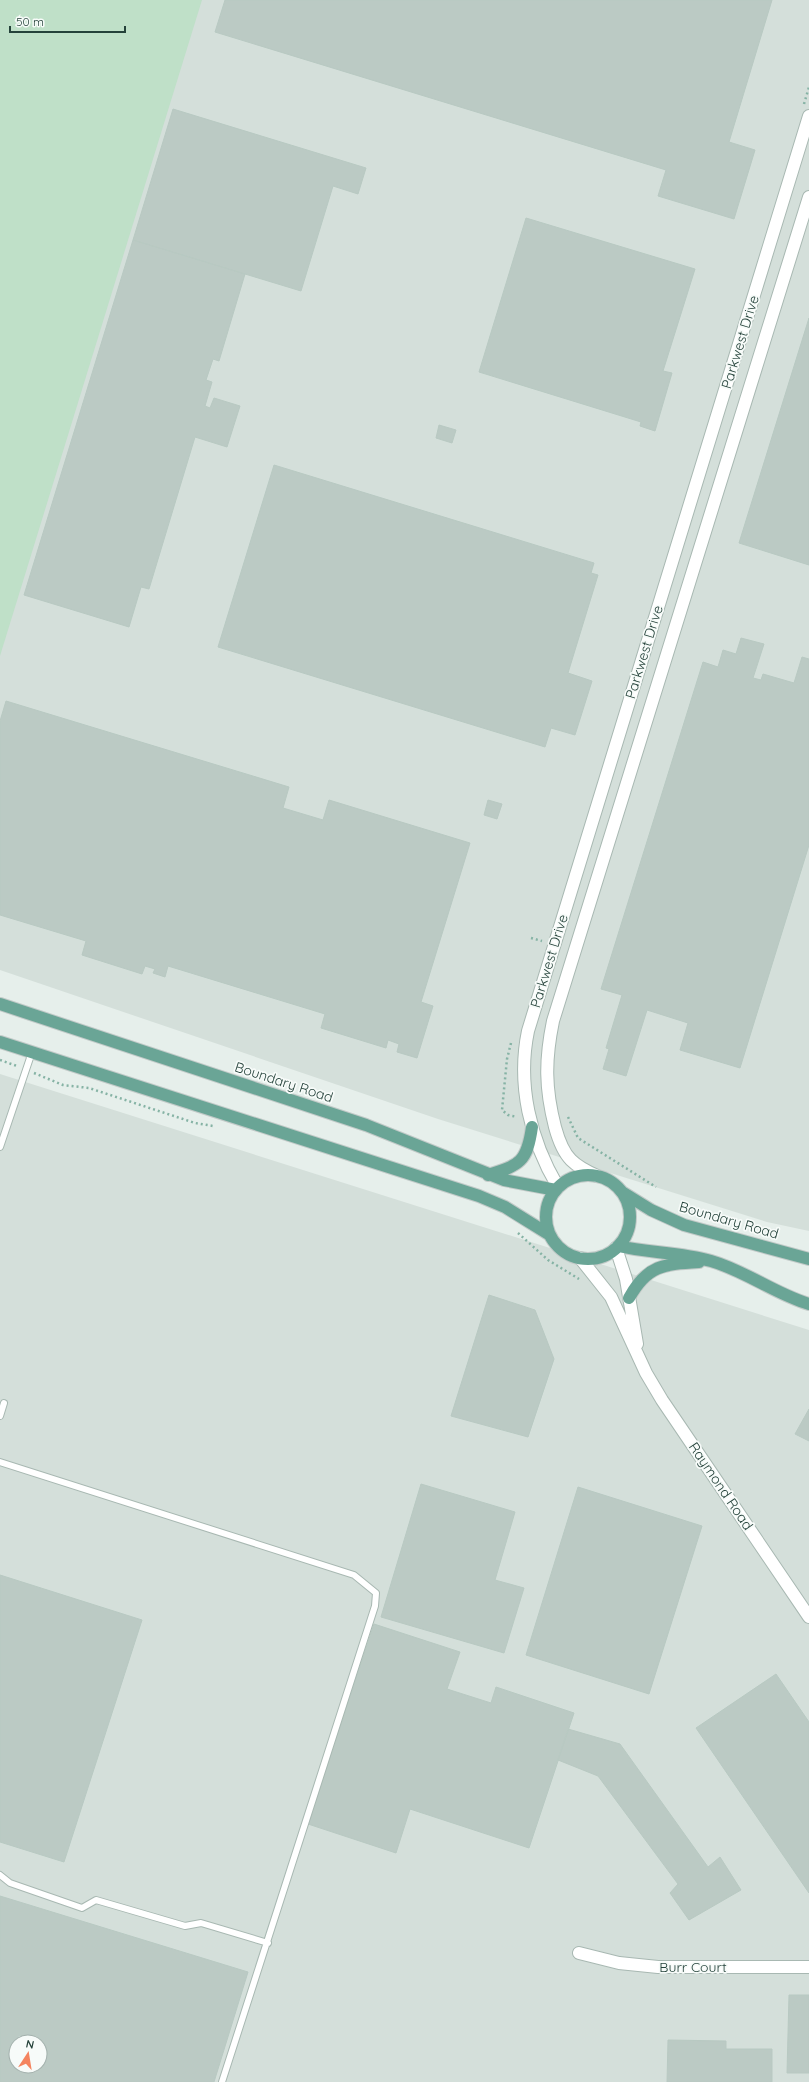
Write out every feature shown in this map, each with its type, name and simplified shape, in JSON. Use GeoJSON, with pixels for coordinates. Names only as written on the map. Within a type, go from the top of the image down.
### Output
{"type":"FeatureCollection","features":[{"type":"Feature","properties":{"kind":"main road","name":"Boundary Road"},"geometry":{"type":"LineString","coordinates":[[0,1004],[366,1125],[488,1175],[524,1185],[557,1188]]}},
{"type":"Feature","properties":{"kind":"main road"},"geometry":{"type":"LineString","coordinates":[[0,1042],[479,1196],[506,1207],[550,1235],[562,1250],[580,1258],[600,1257],[617,1247],[627,1232],[629,1207],[622,1192],[611,1182],[597,1176],[585,1175],[573,1178],[557,1188],[547,1210],[546,1223],[550,1235]]}},
{"type":"Feature","properties":{"kind":"main road"},"geometry":{"type":"LineString","coordinates":[[488,1175],[512,1168],[520,1162],[528,1148],[532,1127]]}},
{"type":"Feature","properties":{"kind":"main road","name":"Boundary Road"},"geometry":{"type":"LineString","coordinates":[[622,1192],[651,1210],[684,1225],[809,1259]]}},
{"type":"Feature","properties":{"kind":"main road"},"geometry":{"type":"LineString","coordinates":[[617,1247],[677,1254],[712,1261],[751,1277],[795,1300],[809,1304]]}},
{"type":"Feature","properties":{"kind":"main road"},"geometry":{"type":"LineString","coordinates":[[630,1298],[637,1283],[653,1270],[665,1265],[712,1261]]}},
{"type":"Feature","properties":{"kind":"street","name":"Parkwest Drive"},"geometry":{"type":"LineString","coordinates":[[557,1188],[532,1127],[524,1092],[525,1045],[532,1016],[809,116]]}},
{"type":"Feature","properties":{"kind":"street","name":"Parkwest Drive"},"geometry":{"type":"LineString","coordinates":[[597,1176],[583,1169],[571,1160],[564,1151],[557,1135],[549,1105],[546,1065],[553,1021],[809,197]]}},
{"type":"Feature","properties":{"kind":"street"},"geometry":{"type":"LineString","coordinates":[[598,801],[619,808]]}},
{"type":"Feature","properties":{"kind":"street","name":"Raymond Road"},"geometry":{"type":"LineString","coordinates":[[617,1247],[630,1298],[638,1352]]}},
{"type":"Feature","properties":{"kind":"street","name":"Raymond Road"},"geometry":{"type":"LineString","coordinates":[[580,1258],[611,1297],[638,1352],[646,1373],[662,1400],[809,1617]]}},
{"type":"Feature","properties":{"kind":"street","name":"Burr Court"},"geometry":{"type":"LineString","coordinates":[[579,1953],[619,1963],[658,1967],[809,1967]]}},
{"type":"Feature","properties":{"kind":"lane"},"geometry":{"type":"LineString","coordinates":[[0,1147],[32,1052]]}},
{"type":"Feature","properties":{"kind":"lane"},"geometry":{"type":"LineString","coordinates":[[0,1416],[4,1403]]}},
{"type":"Feature","properties":{"kind":"lane"},"geometry":{"type":"LineString","coordinates":[[0,1462],[354,1575],[376,1593],[375,1606],[268,1943],[222,2082]]}},
{"type":"Feature","properties":{"kind":"lane"},"geometry":{"type":"LineString","coordinates":[[0,1875],[10,1883],[82,1908],[96,1900],[185,1926],[201,1923],[268,1943]]}},
{"type":"Feature","properties":{"kind":"path"},"geometry":{"type":"LineString","coordinates":[[0,1060],[63,1085],[89,1088],[195,1123],[220,1127]]}},
{"type":"Feature","properties":{"kind":"path"},"geometry":{"type":"LineString","coordinates":[[513,1228],[548,1260],[582,1280]]}},
{"type":"Feature","properties":{"kind":"shaded area"},"geometry":{"type":"Polygon","coordinates":[[[199,0],[809,0],[809,1231],[767,1222],[438,1119],[0,970],[0,643],[199,0]]]}},
{"type":"Feature","properties":{"kind":"shaded area"},"geometry":{"type":"Polygon","coordinates":[[[0,1074],[809,1330],[809,2082],[0,2082],[0,1074]]]}},
{"type":"Feature","properties":{"kind":"green space"},"geometry":{"type":"Polygon","coordinates":[[[0,0],[202,0],[0,656],[0,0]]]}},
{"type":"Feature","properties":{"kind":"building"},"geometry":{"type":"Polygon","coordinates":[[[225,0],[772,0],[729,142],[755,150],[734,219],[658,196],[666,170],[215,32],[225,0]]]}},
{"type":"Feature","properties":{"kind":"building"},"geometry":{"type":"Polygon","coordinates":[[[173,109],[366,168],[358,194],[333,186],[301,291],[133,240],[173,109]]]}},
{"type":"Feature","properties":{"kind":"building"},"geometry":{"type":"Polygon","coordinates":[[[526,218],[695,269],[663,371],[672,373],[655,431],[640,426],[641,422],[479,372],[526,218]]]}},
{"type":"Feature","properties":{"kind":"building"},"geometry":{"type":"Polygon","coordinates":[[[133,240],[245,274],[219,361],[213,359],[206,380],[212,382],[205,406],[210,408],[214,398],[240,406],[227,447],[195,437],[149,589],[141,587],[129,627],[24,595],[133,240]]]}},
{"type":"Feature","properties":{"kind":"building"},"geometry":{"type":"Polygon","coordinates":[[[809,318],[809,565],[739,543],[809,318]]]}},
{"type":"Feature","properties":{"kind":"building"},"geometry":{"type":"Polygon","coordinates":[[[439,425],[456,430],[452,443],[436,438],[439,425]]]}},
{"type":"Feature","properties":{"kind":"building"},"geometry":{"type":"Polygon","coordinates":[[[274,465],[594,563],[591,573],[598,575],[568,673],[592,681],[575,735],[551,728],[545,747],[218,647],[274,465]]]}},
{"type":"Feature","properties":{"kind":"building"},"geometry":{"type":"Polygon","coordinates":[[[741,638],[764,644],[753,678],[761,680],[763,674],[794,683],[802,657],[809,659],[809,845],[740,1068],[680,1050],[688,1023],[647,1010],[626,1076],[603,1069],[609,1049],[606,1048],[622,995],[601,989],[703,662],[718,667],[723,650],[736,654],[741,638]]]}},
{"type":"Feature","properties":{"kind":"building"},"geometry":{"type":"Polygon","coordinates":[[[6,701],[289,787],[283,808],[323,820],[329,800],[470,843],[421,1002],[433,1006],[417,1058],[397,1052],[399,1044],[388,1040],[386,1048],[321,1028],[325,1014],[168,966],[165,977],[153,973],[155,969],[145,966],[142,974],[82,955],[86,941],[0,915],[0,721],[6,701]]]}},
{"type":"Feature","properties":{"kind":"building"},"geometry":{"type":"Polygon","coordinates":[[[488,800],[502,804],[497,819],[484,815],[488,800]]]}},
{"type":"Feature","properties":{"kind":"building"},"geometry":{"type":"Polygon","coordinates":[[[489,1295],[535,1310],[554,1359],[528,1437],[451,1416],[489,1295]]]}},
{"type":"Feature","properties":{"kind":"building"},"geometry":{"type":"Polygon","coordinates":[[[809,1409],[809,1441],[795,1434],[809,1409]]]}},
{"type":"Feature","properties":{"kind":"building"},"geometry":{"type":"Polygon","coordinates":[[[421,1484],[515,1512],[495,1580],[524,1588],[504,1653],[381,1617],[421,1484]]]}},
{"type":"Feature","properties":{"kind":"building"},"geometry":{"type":"Polygon","coordinates":[[[578,1487],[702,1526],[649,1694],[526,1655],[578,1487]]]}},
{"type":"Feature","properties":{"kind":"building"},"geometry":{"type":"Polygon","coordinates":[[[0,1575],[142,1620],[64,1862],[0,1842],[0,1575]]]}},
{"type":"Feature","properties":{"kind":"building"},"geometry":{"type":"Polygon","coordinates":[[[374,1624],[460,1652],[447,1689],[491,1703],[496,1687],[574,1713],[529,1848],[410,1809],[396,1853],[308,1824],[374,1624]]]}},
{"type":"Feature","properties":{"kind":"building"},"geometry":{"type":"Polygon","coordinates":[[[776,1674],[809,1722],[809,1893],[696,1728],[776,1674]]]}},
{"type":"Feature","properties":{"kind":"building"},"geometry":{"type":"Polygon","coordinates":[[[568,1729],[620,1744],[708,1867],[720,1857],[741,1890],[689,1920],[670,1893],[678,1884],[598,1776],[558,1760],[568,1729]]]}},
{"type":"Feature","properties":{"kind":"building"},"geometry":{"type":"Polygon","coordinates":[[[0,1896],[248,1972],[214,2082],[0,2082],[0,1896]]]}},
{"type":"Feature","properties":{"kind":"building"},"geometry":{"type":"Polygon","coordinates":[[[789,1995],[809,1995],[809,2073],[787,2073],[789,1995]]]}},
{"type":"Feature","properties":{"kind":"building"},"geometry":{"type":"Polygon","coordinates":[[[668,2040],[726,2041],[726,2049],[772,2049],[772,2082],[667,2082],[668,2040]]]}}]}
